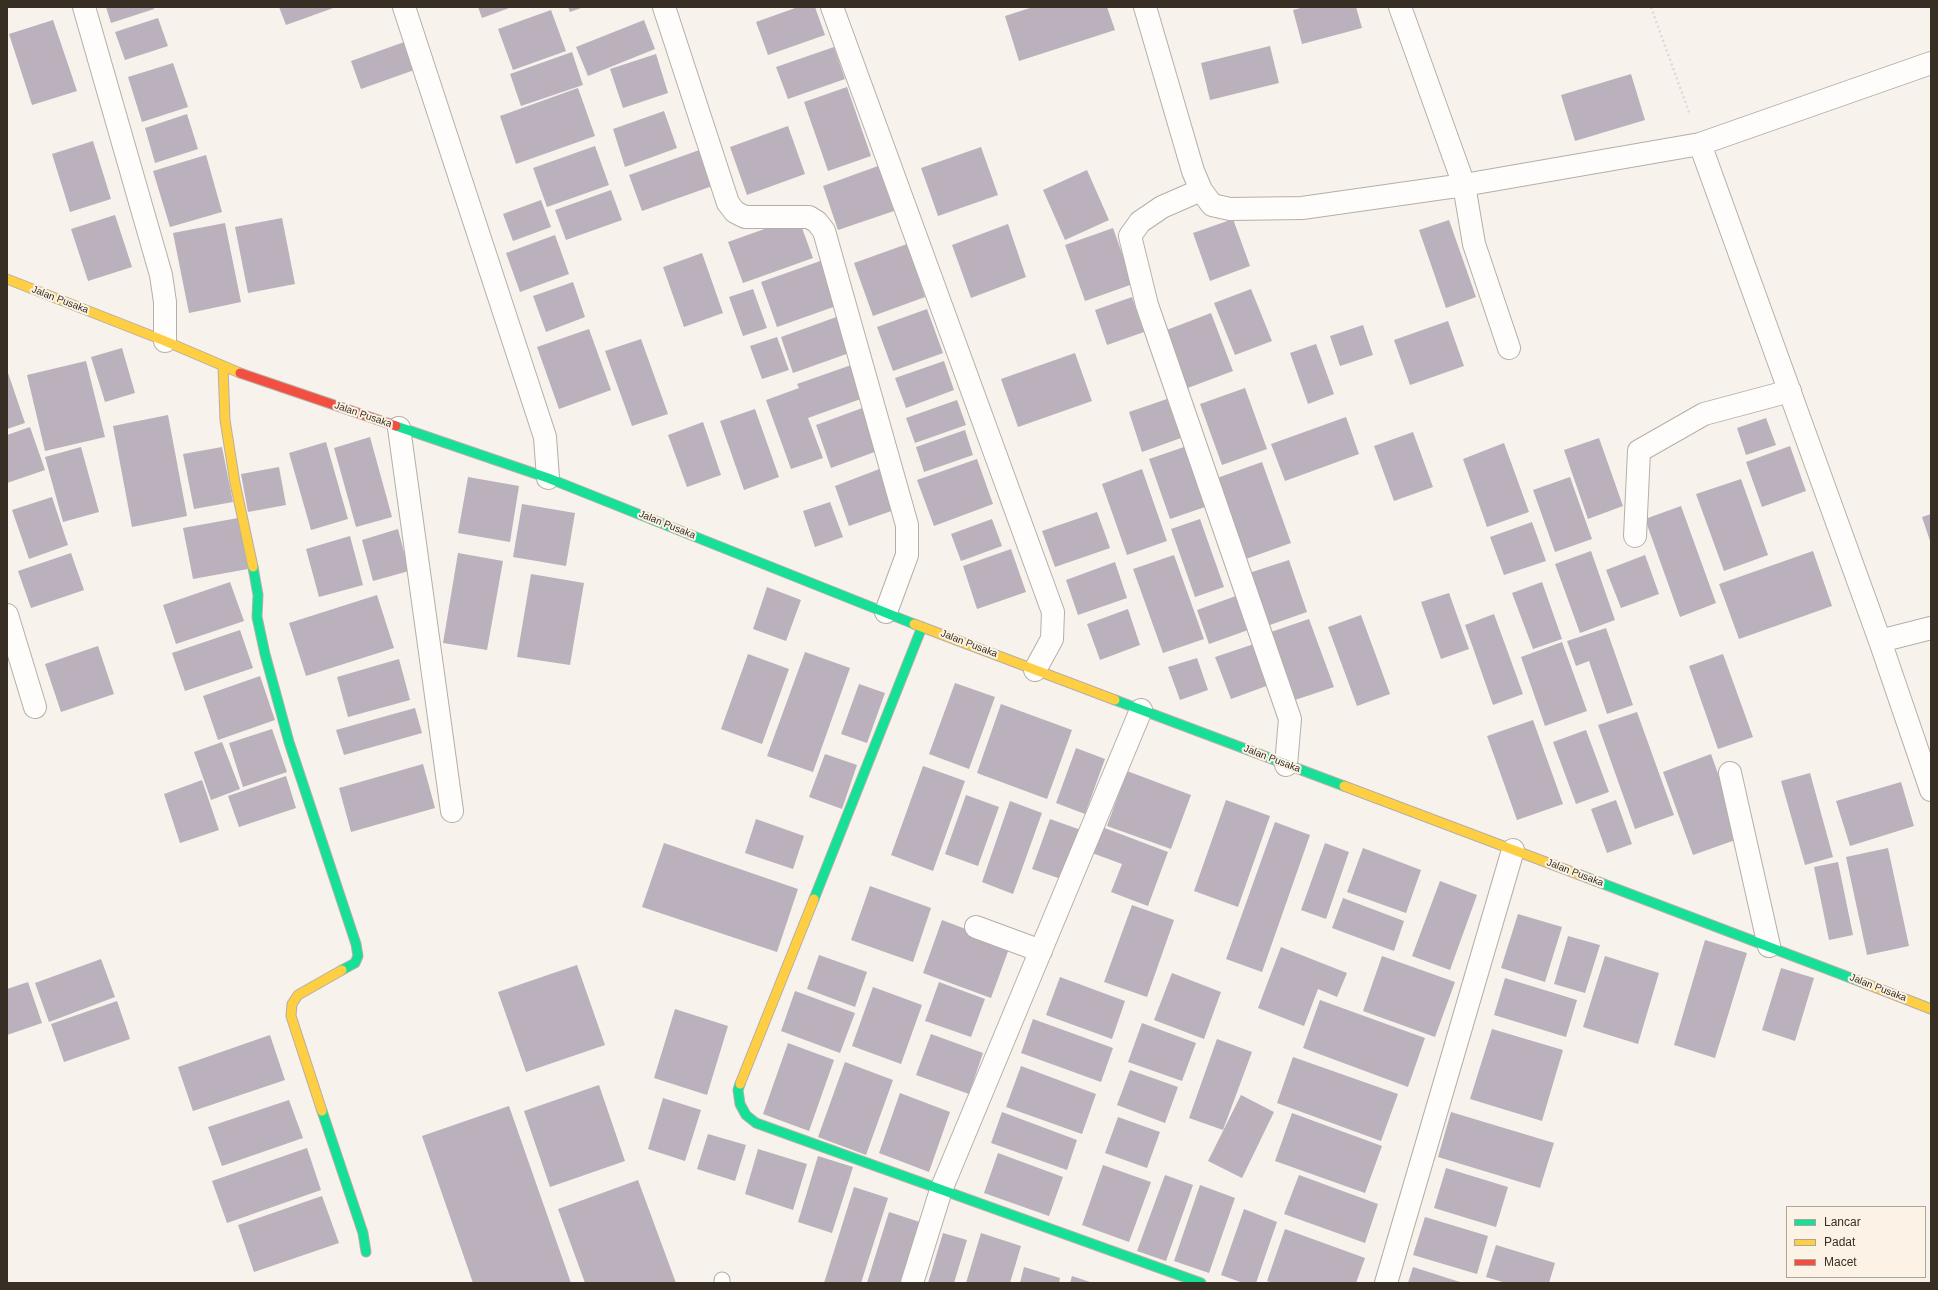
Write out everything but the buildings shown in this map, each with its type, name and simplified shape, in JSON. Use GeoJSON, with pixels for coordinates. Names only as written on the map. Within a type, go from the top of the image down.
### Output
{"type":"FeatureCollection","features":[{"type":"Feature","properties":{"kind":"street"},"geometry":{"type":"LineString","coordinates":[[84,7],[161,274],[165,302],[165,341]]}},
{"type":"Feature","properties":{"kind":"street"},"geometry":{"type":"LineString","coordinates":[[404,7],[545,437],[548,478]]}},
{"type":"Feature","properties":{"kind":"street"},"geometry":{"type":"LineString","coordinates":[[664,7],[728,203],[735,212],[745,217],[809,217],[817,222],[824,231],[907,525],[907,555],[886,612]]}},
{"type":"Feature","properties":{"kind":"street"},"geometry":{"type":"LineString","coordinates":[[832,7],[1053,612],[1052,639],[1035,670]]}},
{"type":"Feature","properties":{"kind":"street"},"geometry":{"type":"LineString","coordinates":[[1145,7],[1194,172],[1201,190],[1212,205],[1230,208],[1302,208],[1464,185],[1700,144],[1931,63]]}},
{"type":"Feature","properties":{"kind":"street"},"geometry":{"type":"LineString","coordinates":[[1400,7],[1464,185],[1474,244],[1509,348]]}},
{"type":"Feature","properties":{"kind":"street"},"geometry":{"type":"LineString","coordinates":[[1700,144],[1880,641],[1931,790]]}},
{"type":"Feature","properties":{"kind":"street"},"geometry":{"type":"LineString","coordinates":[[1201,190],[1162,207],[1140,222],[1130,236],[1147,305],[1290,719],[1286,764]]}},
{"type":"Feature","properties":{"kind":"street","name":"Jalan Pusaka"},"geometry":{"type":"LineString","coordinates":[[7,279],[165,341],[223,367],[548,478],[922,627],[1770,946],[1931,1009]]}},
{"type":"Feature","properties":{"kind":"street"},"geometry":{"type":"LineString","coordinates":[[223,367],[225,420],[235,483],[255,575],[258,595],[257,616],[265,654],[289,742],[356,944],[358,956],[355,963],[298,995],[292,1004],[291,1016],[363,1233],[366,1252]]}},
{"type":"Feature","properties":{"kind":"street"},"geometry":{"type":"LineString","coordinates":[[1635,536],[1639,451],[1704,414],[1790,391]]}},
{"type":"Feature","properties":{"kind":"street"},"geometry":{"type":"LineString","coordinates":[[399,428],[452,812]]}},
{"type":"Feature","properties":{"kind":"street"},"geometry":{"type":"LineString","coordinates":[[7,615],[35,707]]}},
{"type":"Feature","properties":{"kind":"street"},"geometry":{"type":"LineString","coordinates":[[922,627],[738,1090],[740,1104],[746,1115],[756,1123],[1201,1283]]}},
{"type":"Feature","properties":{"kind":"street"},"geometry":{"type":"LineString","coordinates":[[1880,641],[1931,628]]}},
{"type":"Feature","properties":{"kind":"street"},"geometry":{"type":"LineString","coordinates":[[912,1283],[940,1190],[1141,710]]}},
{"type":"Feature","properties":{"kind":"street"},"geometry":{"type":"LineString","coordinates":[[1730,773],[1770,946]]}},
{"type":"Feature","properties":{"kind":"street"},"geometry":{"type":"LineString","coordinates":[[1386,1283],[1512,850]]}},
{"type":"Feature","properties":{"kind":"street"},"geometry":{"type":"LineString","coordinates":[[976,927],[1041,951]]}},
{"type":"Feature","properties":{"kind":"path"},"geometry":{"type":"LineString","coordinates":[[1651,7],[1700,144]]}},
{"type":"Feature","properties":{"kind":"traffic: fast"},"geometry":{"type":"LineString","coordinates":[[396,426],[548,478],[914,624]]}},
{"type":"Feature","properties":{"kind":"traffic: fast"},"geometry":{"type":"LineString","coordinates":[[253,567],[258,595],[257,617],[265,654],[289,742],[356,944],[358,956],[355,963],[342,970]]}},
{"type":"Feature","properties":{"kind":"traffic: fast"},"geometry":{"type":"LineString","coordinates":[[814,899],[922,627]]}},
{"type":"Feature","properties":{"kind":"traffic: fast"},"geometry":{"type":"LineString","coordinates":[[1115,700],[1344,786]]}},
{"type":"Feature","properties":{"kind":"traffic: fast"},"geometry":{"type":"LineString","coordinates":[[1580,875],[1864,983]]}},
{"type":"Feature","properties":{"kind":"traffic: fast"},"geometry":{"type":"LineString","coordinates":[[740,1084],[738,1090],[740,1104],[746,1115],[756,1123],[1201,1283]]}},
{"type":"Feature","properties":{"kind":"traffic: fast"},"geometry":{"type":"LineString","coordinates":[[322,1111],[363,1233],[366,1252]]}},
{"type":"Feature","properties":{"kind":"traffic: slow"},"geometry":{"type":"LineString","coordinates":[[7,279],[165,341],[240,373]]}},
{"type":"Feature","properties":{"kind":"traffic: slow"},"geometry":{"type":"LineString","coordinates":[[223,367],[225,420],[235,483],[253,567]]}},
{"type":"Feature","properties":{"kind":"traffic: slow"},"geometry":{"type":"LineString","coordinates":[[914,624],[1115,700]]}},
{"type":"Feature","properties":{"kind":"traffic: slow"},"geometry":{"type":"LineString","coordinates":[[1344,786],[1580,875]]}},
{"type":"Feature","properties":{"kind":"traffic: slow"},"geometry":{"type":"LineString","coordinates":[[740,1084],[814,899]]}},
{"type":"Feature","properties":{"kind":"traffic: slow"},"geometry":{"type":"LineString","coordinates":[[322,1111],[291,1016],[292,1004],[298,995],[342,970]]}},
{"type":"Feature","properties":{"kind":"traffic: slow"},"geometry":{"type":"LineString","coordinates":[[1864,983],[1931,1009]]}},
{"type":"Feature","properties":{"kind":"traffic: jam"},"geometry":{"type":"LineString","coordinates":[[240,373],[396,426]]}}]}
